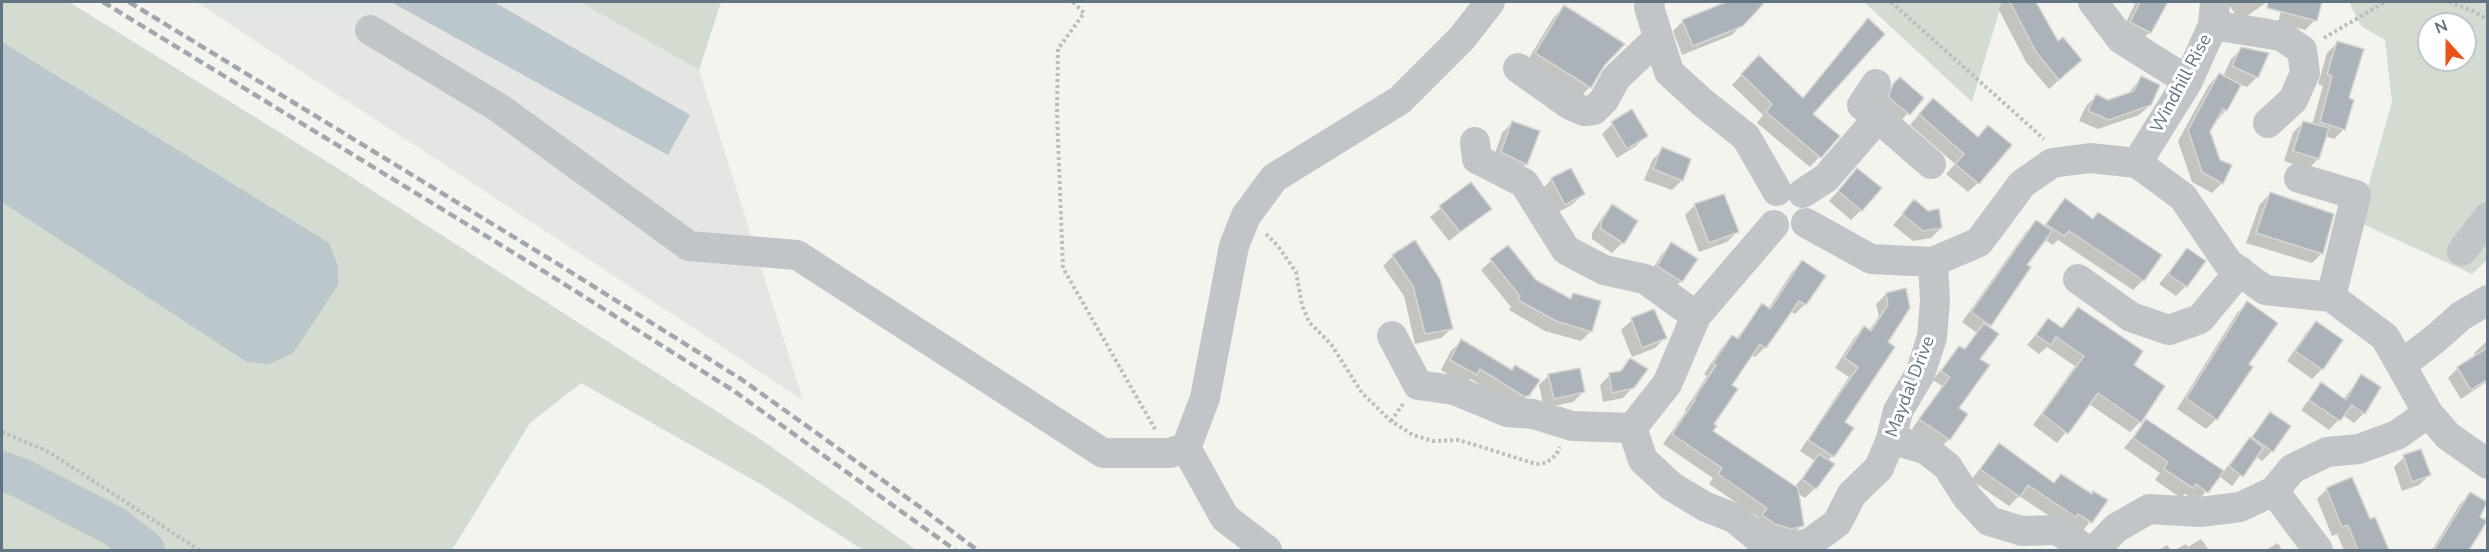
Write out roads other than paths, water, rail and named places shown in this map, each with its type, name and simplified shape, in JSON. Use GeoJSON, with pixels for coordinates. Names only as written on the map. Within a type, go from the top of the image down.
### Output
{"type":"FeatureCollection","features":[{"type":"Feature","properties":{"kind":"street"},"geometry":{"type":"LineString","coordinates":[[1178,451],[1205,398],[1234,246],[1246,216],[1274,178],[1400,100],[1462,38],[1490,2]]}},
{"type":"Feature","properties":{"kind":"street"},"geometry":{"type":"LineString","coordinates":[[2093,2],[2121,39],[2188,81]]}},
{"type":"Feature","properties":{"kind":"street"},"geometry":{"type":"LineString","coordinates":[[1646,3],[1669,72],[1703,103],[1746,136],[1790,192],[1808,198],[1811,210],[1806,222],[1794,230],[1779,229],[1767,213],[1769,200],[1790,192],[1826,178],[1878,118]]}},
{"type":"Feature","properties":{"kind":"street"},"geometry":{"type":"LineString","coordinates":[[2214,13],[2281,36],[2302,51],[2305,73],[2293,100],[2268,123]]}},
{"type":"Feature","properties":{"kind":"street","name":"Windhill Rise"},"geometry":{"type":"LineString","coordinates":[[2137,163],[2188,81],[2214,13]]}},
{"type":"Feature","properties":{"kind":"street"},"geometry":{"type":"LineString","coordinates":[[370,30],[499,108],[689,246],[797,255],[1103,453],[1178,451]]}},
{"type":"Feature","properties":{"kind":"street"},"geometry":{"type":"LineString","coordinates":[[1518,68],[1570,105],[1584,111],[1594,110],[1604,100],[1616,78],[1658,38]]}},
{"type":"Feature","properties":{"kind":"street"},"geometry":{"type":"LineString","coordinates":[[1876,84],[1862,105],[1931,164]]}},
{"type":"Feature","properties":{"kind":"street"},"geometry":{"type":"LineString","coordinates":[[1474,142],[1478,159],[1524,183],[1566,250],[1604,270],[1645,279],[1696,316]]}},
{"type":"Feature","properties":{"kind":"street"},"geometry":{"type":"LineString","coordinates":[[1806,222],[1871,259],[1933,262],[1979,242],[2022,184],[2052,163],[2090,158],[2137,163],[2183,197],[2228,263],[2265,290],[2331,297],[2385,337],[2428,413],[2448,436],[2487,464]]}},
{"type":"Feature","properties":{"kind":"street"},"geometry":{"type":"LineString","coordinates":[[2299,178],[2356,195],[2331,297]]}},
{"type":"Feature","properties":{"kind":"street"},"geometry":{"type":"LineString","coordinates":[[2462,251],[2487,217]]}},
{"type":"Feature","properties":{"kind":"street"},"geometry":{"type":"LineString","coordinates":[[1392,336],[1418,385],[1454,390],[1507,412],[1533,414],[1572,426],[1632,428],[1667,384],[1696,316],[1774,225]]}},
{"type":"Feature","properties":{"kind":"street","name":"Maydal Drive"},"geometry":{"type":"LineString","coordinates":[[1632,428],[1643,460],[1671,486],[1704,506],[1734,518],[1757,537],[1793,548],[1811,542],[1837,524],[1852,494],[1879,468],[1891,439],[1898,411],[1920,374],[1932,337],[1935,301],[1933,262]]}},
{"type":"Feature","properties":{"kind":"street"},"geometry":{"type":"LineString","coordinates":[[2078,279],[2131,317],[2169,330],[2200,319],[2240,271]]}},
{"type":"Feature","properties":{"kind":"street"},"geometry":{"type":"LineString","coordinates":[[2401,365],[2461,316],[2487,300]]}},
{"type":"Feature","properties":{"kind":"street"},"geometry":{"type":"LineString","coordinates":[[2095,550],[2116,528],[2149,509],[2200,512],[2240,507],[2274,491],[2292,469],[2326,452],[2359,449],[2397,435],[2428,413]]}},
{"type":"Feature","properties":{"kind":"street"},"geometry":{"type":"LineString","coordinates":[[1891,439],[1925,449],[1947,466],[1967,497],[1989,521],[2022,531],[2057,530],[2087,550]]}},
{"type":"Feature","properties":{"kind":"street"},"geometry":{"type":"LineString","coordinates":[[1178,451],[1225,518],[1267,550]]}},
{"type":"Feature","properties":{"kind":"street"},"geometry":{"type":"LineString","coordinates":[[2274,491],[2318,550]]}},
{"type":"Feature","properties":{"kind":"waterway"},"geometry":{"type":"LineString","coordinates":[[2,471],[21,478],[114,526],[145,550]]}},
{"type":"Feature","properties":{"kind":"railway"},"geometry":{"type":"LineString","coordinates":[[103,2],[545,272],[734,391],[955,550]]}},
{"type":"Feature","properties":{"kind":"railway"},"geometry":{"type":"LineString","coordinates":[[129,2],[553,261],[741,379],[977,550]]}}]}
